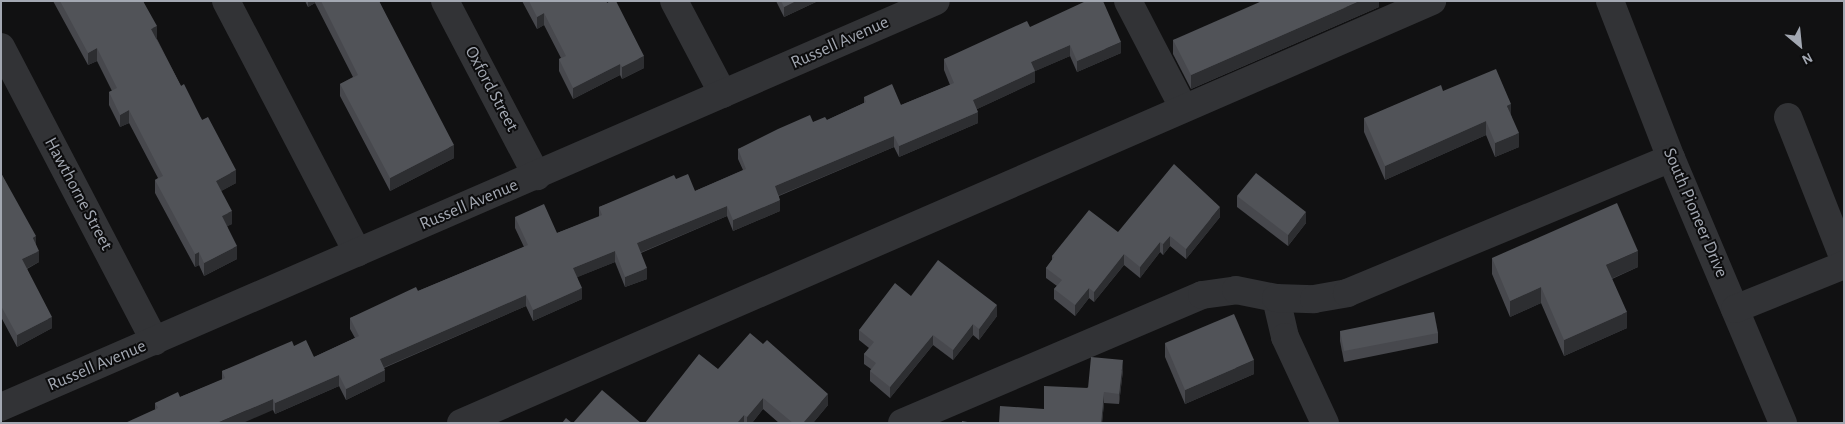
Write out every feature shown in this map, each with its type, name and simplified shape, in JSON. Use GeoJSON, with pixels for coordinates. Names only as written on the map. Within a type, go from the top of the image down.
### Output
{"type":"FeatureCollection","features":[{"type":"Feature","properties":{"kind":"street"},"geometry":{"type":"LineString","coordinates":[[226,1],[358,253]]}},
{"type":"Feature","properties":{"kind":"street","name":"Oxford Street"},"geometry":{"type":"LineString","coordinates":[[445,1],[536,176]]}},
{"type":"Feature","properties":{"kind":"street"},"geometry":{"type":"LineString","coordinates":[[674,1],[723,94]]}},
{"type":"Feature","properties":{"kind":"street","name":"Russell Avenue"},"geometry":{"type":"LineString","coordinates":[[1,407],[723,94],[898,9],[936,1]]}},
{"type":"Feature","properties":{"kind":"street"},"geometry":{"type":"LineString","coordinates":[[1128,1],[1183,107]]}},
{"type":"Feature","properties":{"kind":"street"},"geometry":{"type":"LineString","coordinates":[[462,423],[1183,107],[1432,1]]}},
{"type":"Feature","properties":{"kind":"street","name":"South Pioneer Drive"},"geometry":{"type":"LineString","coordinates":[[1610,1],[1671,158],[1783,423]]}},
{"type":"Feature","properties":{"kind":"street","name":"Hawthorne Street"},"geometry":{"type":"LineString","coordinates":[[1,47],[155,341]]}},
{"type":"Feature","properties":{"kind":"street"},"geometry":{"type":"LineString","coordinates":[[1788,117],[1844,258]]}},
{"type":"Feature","properties":{"kind":"street"},"geometry":{"type":"LineString","coordinates":[[902,423],[1202,295],[1236,290],[1276,298],[1314,300],[1347,293],[1671,158]]}},
{"type":"Feature","properties":{"kind":"street"},"geometry":{"type":"LineString","coordinates":[[1735,309],[1844,266]]}},
{"type":"Feature","properties":{"kind":"street"},"geometry":{"type":"LineString","coordinates":[[1276,298],[1285,337],[1324,423]]}},
{"type":"Feature","properties":{"kind":"building"},"geometry":{"type":"Polygon","coordinates":[[[60,1],[143,1],[157,26],[151,29],[181,86],[184,84],[202,120],[208,117],[236,170],[216,181],[232,211],[222,216],[237,246],[204,263],[199,252],[195,254],[155,180],[163,176],[129,110],[120,115],[109,92],[117,88],[97,48],[88,53],[60,1]]]}},
{"type":"Feature","properties":{"kind":"building"},"geometry":{"type":"Polygon","coordinates":[[[321,1],[379,1],[454,145],[390,178],[340,84],[358,75],[321,1]]]}},
{"type":"Feature","properties":{"kind":"building"},"geometry":{"type":"Polygon","coordinates":[[[529,1],[606,1],[607,3],[616,1],[644,56],[622,67],[620,64],[573,88],[559,59],[566,56],[544,13],[537,17],[529,1]]]}},
{"type":"Feature","properties":{"kind":"building"},"geometry":{"type":"Polygon","coordinates":[[[781,1],[796,1],[784,7],[781,1]]]}},
{"type":"Feature","properties":{"kind":"building"},"geometry":{"type":"Polygon","coordinates":[[[1086,1],[1103,1],[1121,42],[1077,61],[1070,45],[1031,62],[1035,71],[973,100],[978,112],[899,146],[894,136],[775,186],[780,200],[733,220],[727,206],[637,243],[647,268],[625,277],[615,251],[573,268],[582,288],[533,310],[526,295],[380,359],[385,370],[346,389],[339,375],[275,403],[273,399],[217,423],[125,423],[158,408],[155,403],[178,392],[180,397],[225,378],[222,371],[292,341],[294,346],[306,340],[314,357],[359,336],[350,318],[416,287],[418,291],[528,245],[515,217],[544,204],[557,233],[602,215],[599,207],[674,175],[676,179],[688,174],[695,191],[746,169],[738,149],[778,129],[810,115],[813,122],[825,117],[827,120],[866,102],[864,97],[892,84],[901,105],[954,83],[944,59],[1027,21],[1030,27],[1086,1]]]}},
{"type":"Feature","properties":{"kind":"building"},"geometry":{"type":"Polygon","coordinates":[[[1262,1],[1360,1],[1191,75],[1173,40],[1262,1]]]}},
{"type":"Feature","properties":{"kind":"building"},"geometry":{"type":"Polygon","coordinates":[[[1496,69],[1511,104],[1507,106],[1519,133],[1495,143],[1486,121],[1385,166],[1364,118],[1441,85],[1443,91],[1496,69]]]}},
{"type":"Feature","properties":{"kind":"building"},"geometry":{"type":"Polygon","coordinates":[[[1174,164],[1220,207],[1186,249],[1170,236],[1163,244],[1160,242],[1140,267],[1124,254],[1094,292],[1089,288],[1075,305],[1054,289],[1062,280],[1046,268],[1054,257],[1052,256],[1089,210],[1118,232],[1174,164]]]}},
{"type":"Feature","properties":{"kind":"building"},"geometry":{"type":"Polygon","coordinates":[[[1,173],[36,236],[33,238],[39,251],[22,259],[52,317],[17,335],[1,306],[1,173]]]}},
{"type":"Feature","properties":{"kind":"building"},"geometry":{"type":"Polygon","coordinates":[[[1256,173],[1306,212],[1288,235],[1237,196],[1256,173]]]}},
{"type":"Feature","properties":{"kind":"building"},"geometry":{"type":"Polygon","coordinates":[[[1617,203],[1638,251],[1606,265],[1627,312],[1564,340],[1541,287],[1510,301],[1492,258],[1617,203]]]}},
{"type":"Feature","properties":{"kind":"building"},"geometry":{"type":"Polygon","coordinates":[[[938,260],[997,305],[979,329],[973,324],[953,350],[933,335],[890,387],[870,371],[876,363],[864,354],[874,342],[859,330],[895,283],[911,296],[938,260]]]}},
{"type":"Feature","properties":{"kind":"building"},"geometry":{"type":"Polygon","coordinates":[[[1434,312],[1438,333],[1344,351],[1340,331],[1434,312]]]}},
{"type":"Feature","properties":{"kind":"building"},"geometry":{"type":"Polygon","coordinates":[[[1234,314],[1254,360],[1185,390],[1165,343],[1234,314]]]}},
{"type":"Feature","properties":{"kind":"building"},"geometry":{"type":"Polygon","coordinates":[[[750,333],[763,344],[767,340],[828,394],[803,423],[793,423],[763,398],[747,417],[744,415],[737,423],[645,423],[699,354],[718,369],[750,333]]]}},
{"type":"Feature","properties":{"kind":"building"},"geometry":{"type":"Polygon","coordinates":[[[1091,357],[1123,360],[1119,394],[1104,392],[1101,423],[999,423],[1000,406],[1044,409],[1044,386],[1088,388],[1091,357]]]}},
{"type":"Feature","properties":{"kind":"building"},"geometry":{"type":"Polygon","coordinates":[[[602,390],[641,423],[573,423],[602,390]]]}},
{"type":"Feature","properties":{"kind":"building"},"geometry":{"type":"Polygon","coordinates":[[[566,418],[572,423],[562,423],[566,418]]]}}]}
